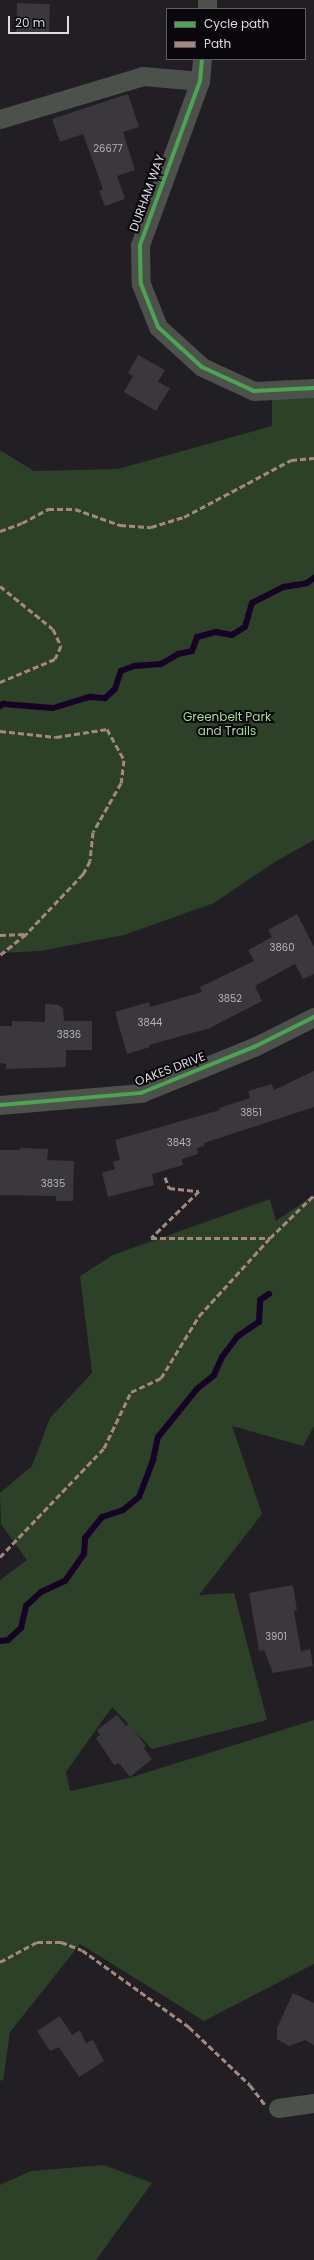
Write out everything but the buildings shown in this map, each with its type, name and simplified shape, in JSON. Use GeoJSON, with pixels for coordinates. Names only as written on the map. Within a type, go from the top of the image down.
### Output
{"type":"FeatureCollection","features":[{"type":"Feature","properties":{"kind":"street","name":"DURHAM WAY"},"geometry":{"type":"LineString","coordinates":[[202,60],[200,81],[140,245],[141,284],[158,326],[202,367],[254,392],[314,388]]}},
{"type":"Feature","properties":{"kind":"street"},"geometry":{"type":"LineString","coordinates":[[0,119],[143,76],[200,81]]}},
{"type":"Feature","properties":{"kind":"street","name":"OAKES DRIVE"},"geometry":{"type":"LineString","coordinates":[[0,1105],[141,1093],[254,1047],[314,1017]]}},
{"type":"Feature","properties":{"kind":"street"},"geometry":{"type":"LineString","coordinates":[[278,2108],[314,2103]]}},
{"type":"Feature","properties":{"kind":"green space","name":"Greenbelt Park and Trails"},"geometry":{"type":"Polygon","coordinates":[[[314,388],[314,840],[273,863],[214,903],[124,935],[40,951],[0,953],[0,450],[34,471],[118,469],[272,426],[272,397],[314,388]]]}},
{"type":"Feature","properties":{"kind":"green space"},"geometry":{"type":"Polygon","coordinates":[[[314,1195],[314,1426],[303,1446],[232,1426],[262,1514],[199,1595],[234,1593],[267,1720],[152,1749],[112,1707],[66,1772],[70,1791],[129,1778],[314,1720],[314,1964],[204,2021],[80,1944],[10,2032],[3,2081],[0,2080],[0,1580],[27,1560],[1,1524],[0,1493],[32,1466],[50,1418],[92,1373],[80,1276],[113,1255],[270,1199],[276,1221],[314,1195]]]}},
{"type":"Feature","properties":{"kind":"green space"},"geometry":{"type":"Polygon","coordinates":[[[104,2165],[152,2183],[96,2260],[0,2260],[0,2185],[31,2171],[104,2165]]]}},
{"type":"Feature","properties":{"kind":"waterway"},"geometry":{"type":"LineString","coordinates":[[0,706],[3,704],[53,708],[90,697],[105,698],[115,689],[121,671],[134,666],[161,664],[178,654],[192,651],[197,637],[216,632],[232,635],[245,627],[252,603],[283,587],[307,583],[314,578]]}},
{"type":"Feature","properties":{"kind":"waterway"},"geometry":{"type":"LineString","coordinates":[[0,1641],[8,1640],[21,1628],[26,1606],[41,1592],[65,1581],[84,1554],[85,1538],[102,1517],[123,1510],[139,1497],[153,1460],[158,1437],[197,1389],[214,1375],[222,1357],[238,1336],[259,1322],[260,1300],[269,1294]]}},
{"type":"Feature","properties":{"kind":"marked path"},"geometry":{"type":"LineString","coordinates":[[0,531],[22,523],[48,509],[75,509],[120,525],[151,527],[184,517],[291,460],[314,458]]}},
{"type":"Feature","properties":{"kind":"marked path"},"geometry":{"type":"LineString","coordinates":[[0,586],[53,629],[61,646],[55,659],[0,682]]}},
{"type":"Feature","properties":{"kind":"marked path"},"geometry":{"type":"LineString","coordinates":[[0,731],[56,737],[107,729],[124,760],[121,783],[93,832],[90,861],[83,874],[26,934],[0,955]]}},
{"type":"Feature","properties":{"kind":"marked path"},"geometry":{"type":"LineString","coordinates":[[0,935],[26,934]]}},
{"type":"Feature","properties":{"kind":"marked path"},"geometry":{"type":"LineString","coordinates":[[165,1177],[169,1188],[199,1191],[151,1238],[270,1238]]}},
{"type":"Feature","properties":{"kind":"marked path"},"geometry":{"type":"LineString","coordinates":[[0,1557],[104,1448],[131,1392],[161,1378],[199,1316],[270,1238],[314,1195]]}},
{"type":"Feature","properties":{"kind":"marked path"},"geometry":{"type":"LineString","coordinates":[[0,1962],[37,1942],[61,1942],[82,1950],[189,2027],[250,2085],[266,2106]]}},
{"type":"Feature","properties":{"kind":"cycle path"},"geometry":{"type":"LineString","coordinates":[[202,60],[200,81],[140,245],[141,284],[158,327],[202,367],[254,391],[314,388]]}},
{"type":"Feature","properties":{"kind":"cycle path"},"geometry":{"type":"LineString","coordinates":[[0,1105],[141,1093],[254,1047],[314,1017]]}}]}
